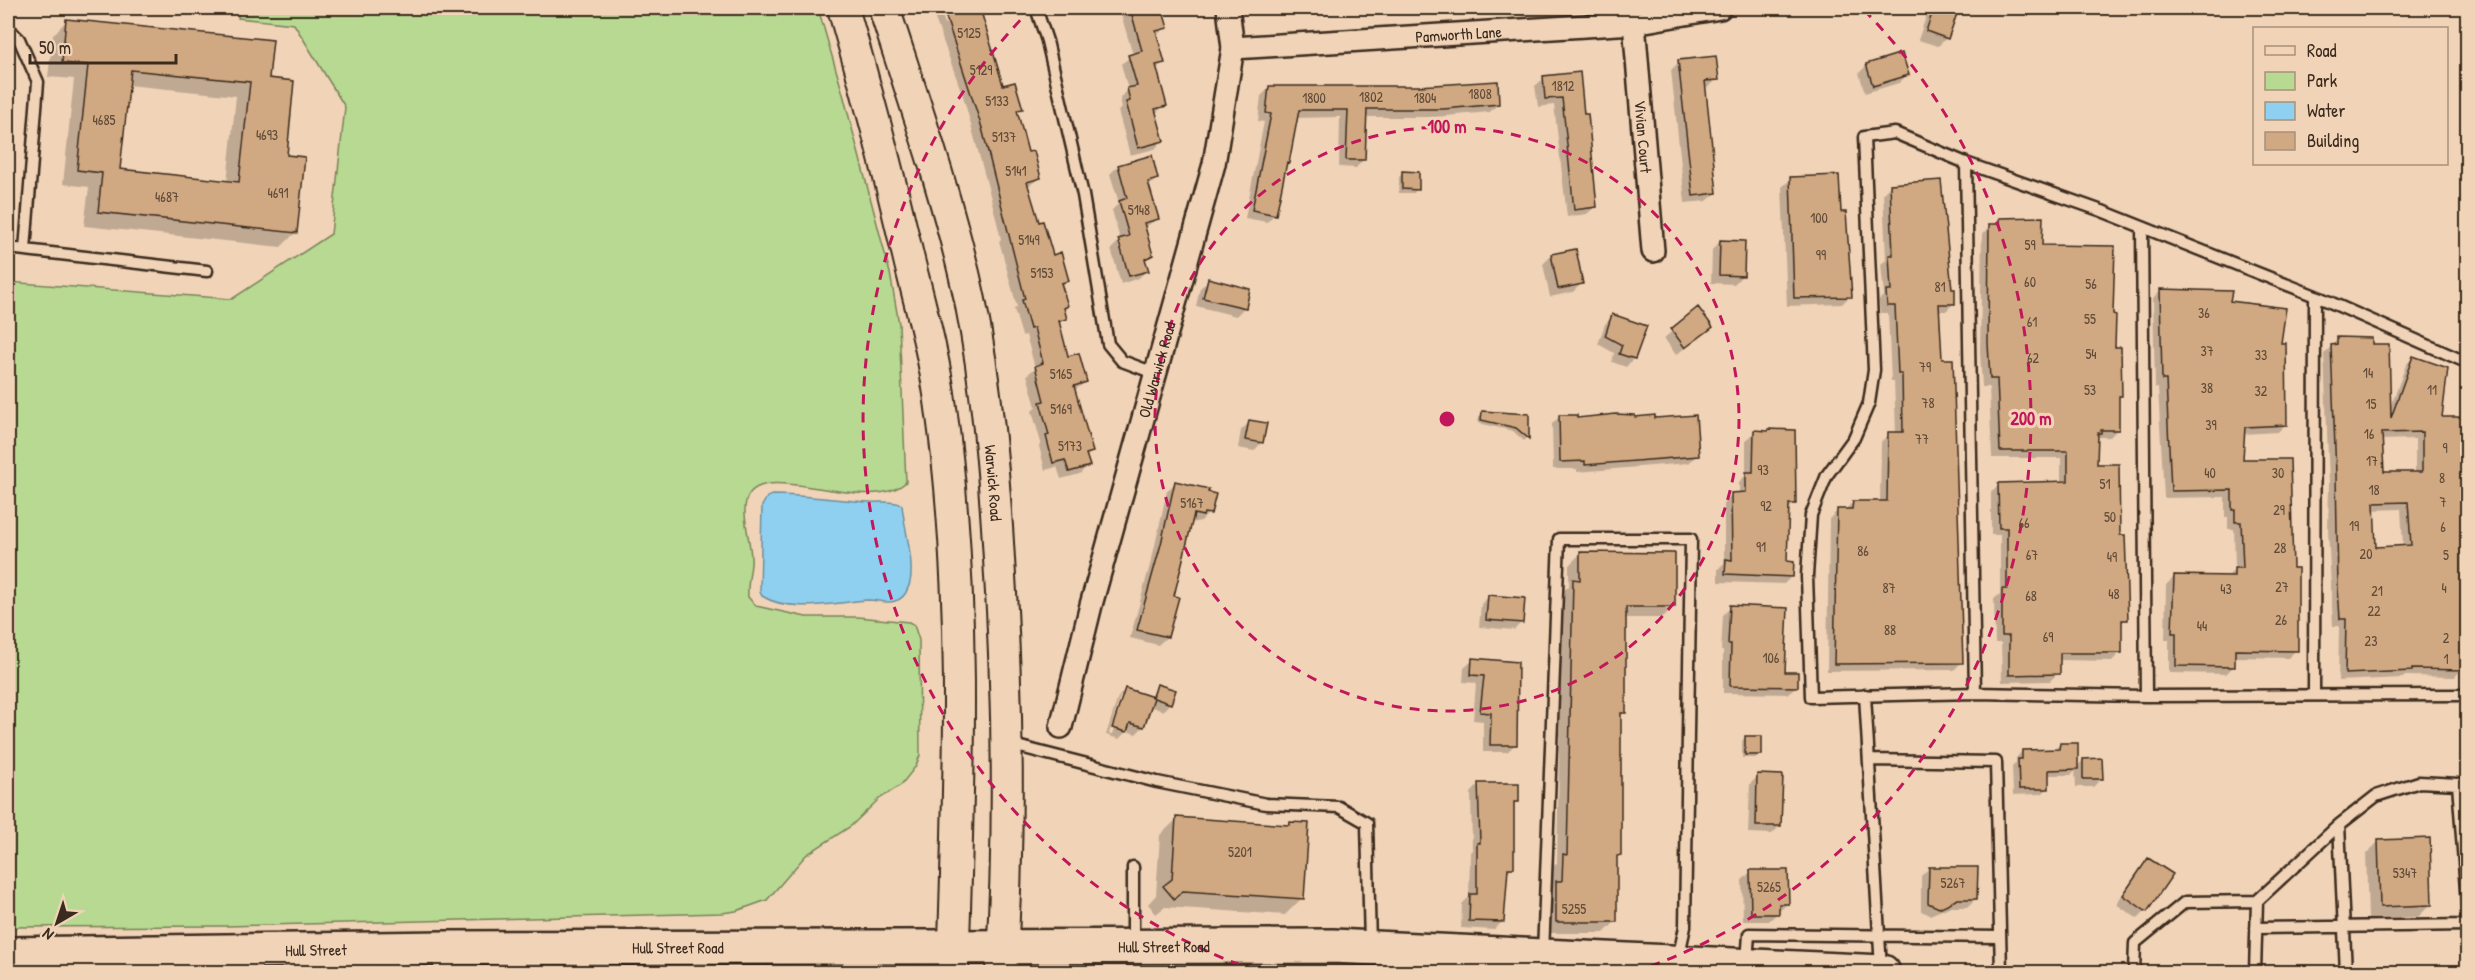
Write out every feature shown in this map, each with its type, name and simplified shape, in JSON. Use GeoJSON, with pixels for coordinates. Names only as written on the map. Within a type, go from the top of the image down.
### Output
{"type":"FeatureCollection","features":[{"type":"Feature","properties":{"kind":"main road"},"geometry":{"type":"LineString","coordinates":[[843,8],[886,161],[941,408],[955,561],[960,712],[953,959]]}},
{"type":"Feature","properties":{"kind":"main road","name":"Warwick Road"},"geometry":{"type":"LineString","coordinates":[[884,8],[941,184],[970,301],[993,454],[1004,635],[1006,744],[1002,959]]}},
{"type":"Feature","properties":{"kind":"main road","name":"Hull Street Road"},"geometry":{"type":"LineString","coordinates":[[445,960],[1002,959],[1133,946],[1370,948],[1502,959],[1543,956],[1690,966],[1882,972]]}},
{"type":"Feature","properties":{"kind":"main road","name":"Hull Street"},"geometry":{"type":"LineString","coordinates":[[8,954],[445,960]]}},
{"type":"Feature","properties":{"kind":"street","name":"Old Warwick Road"},"geometry":{"type":"LineString","coordinates":[[1061,728],[1091,605],[1214,164],[1233,48],[1228,8]]}},
{"type":"Feature","properties":{"kind":"street","name":"Pamworth Lane"},"geometry":{"type":"LineString","coordinates":[[1233,48],[1634,22],[1720,8]]}},
{"type":"Feature","properties":{"kind":"street","name":"Vivian Court"},"geometry":{"type":"LineString","coordinates":[[1634,22],[1653,250]]}},
{"type":"Feature","properties":{"kind":"lane"},"geometry":{"type":"LineString","coordinates":[[1036,8],[1047,41],[1083,195],[1108,344],[1122,362],[1155,373]]}},
{"type":"Feature","properties":{"kind":"lane"},"geometry":{"type":"LineString","coordinates":[[8,28],[19,39],[38,82],[25,250]]}},
{"type":"Feature","properties":{"kind":"lane"},"geometry":{"type":"LineString","coordinates":[[2468,363],[2314,296],[2142,227],[1966,163],[1895,133],[1863,137],[1874,370],[1869,403],[1854,438],[1827,475],[1811,515],[1807,576],[1811,696],[1975,693],[2146,696],[2468,695]]}},
{"type":"Feature","properties":{"kind":"lane"},"geometry":{"type":"LineString","coordinates":[[1966,163],[1975,693]]}},
{"type":"Feature","properties":{"kind":"lane"},"geometry":{"type":"LineString","coordinates":[[2142,227],[2146,696]]}},
{"type":"Feature","properties":{"kind":"lane"},"geometry":{"type":"LineString","coordinates":[[8,248],[207,271]]}},
{"type":"Feature","properties":{"kind":"lane"},"geometry":{"type":"LineString","coordinates":[[2314,296],[2314,694]]}},
{"type":"Feature","properties":{"kind":"lane"},"geometry":{"type":"LineString","coordinates":[[1543,956],[1558,539],[1691,539],[1685,927],[1690,966]]}},
{"type":"Feature","properties":{"kind":"lane"},"geometry":{"type":"LineString","coordinates":[[1865,696],[1882,972]]}},
{"type":"Feature","properties":{"kind":"lane"},"geometry":{"type":"LineString","coordinates":[[1006,744],[1156,782],[1266,804],[1338,807],[1348,812],[1367,823],[1370,948]]}},
{"type":"Feature","properties":{"kind":"lane"},"geometry":{"type":"LineString","coordinates":[[1869,760],[1996,762],[2001,972]]}},
{"type":"Feature","properties":{"kind":"lane"},"geometry":{"type":"LineString","coordinates":[[2134,972],[2135,943],[2185,902],[2257,902],[2339,825],[2376,796],[2419,782],[2458,784],[2468,916]]}},
{"type":"Feature","properties":{"kind":"lane"},"geometry":{"type":"LineString","coordinates":[[2339,825],[2346,972]]}},
{"type":"Feature","properties":{"kind":"lane"},"geometry":{"type":"LineString","coordinates":[[1133,867],[1133,946]]}},
{"type":"Feature","properties":{"kind":"lane"},"geometry":{"type":"LineString","coordinates":[[2255,972],[2257,902]]}},
{"type":"Feature","properties":{"kind":"lane"},"geometry":{"type":"LineString","coordinates":[[2256,928],[2468,926]]}},
{"type":"Feature","properties":{"kind":"lane"},"geometry":{"type":"LineString","coordinates":[[1747,966],[1749,934],[2000,938]]}},
{"type":"Feature","properties":{"kind":"green space"},"geometry":{"type":"Polygon","coordinates":[[[239,8],[818,8],[890,273],[899,324],[906,482],[890,491],[869,493],[775,483],[758,486],[748,496],[745,511],[751,557],[748,597],[756,606],[806,617],[858,617],[909,622],[914,625],[919,640],[920,755],[916,766],[901,785],[879,799],[851,826],[806,855],[767,900],[736,911],[722,913],[228,926],[8,927],[8,282],[232,299],[331,234],[345,107],[294,24],[238,18],[239,8]]]}},
{"type":"Feature","properties":{"kind":"water"},"geometry":{"type":"Polygon","coordinates":[[[772,495],[891,502],[902,505],[911,570],[905,594],[892,602],[868,600],[814,606],[786,604],[762,596],[760,592],[762,506],[767,497],[772,495]]]}},
{"type":"Feature","properties":{"kind":"building"},"geometry":{"type":"Polygon","coordinates":[[[943,8],[980,8],[1003,85],[1015,82],[1023,109],[1017,110],[1028,152],[1034,151],[1041,178],[1027,182],[1039,222],[1043,221],[1053,255],[1061,252],[1069,281],[1061,283],[1068,306],[1064,308],[1067,319],[1059,321],[1068,356],[1079,353],[1087,382],[1074,386],[1093,452],[1086,454],[1090,466],[1069,472],[1065,460],[1053,463],[1046,436],[1049,435],[1040,402],[1044,401],[1035,366],[1043,363],[1034,328],[1030,329],[1022,300],[1025,299],[982,128],[943,8]]]}},
{"type":"Feature","properties":{"kind":"building"},"geometry":{"type":"Polygon","coordinates":[[[1130,8],[1162,8],[1168,28],[1156,31],[1165,63],[1156,65],[1167,106],[1155,109],[1164,141],[1138,148],[1126,102],[1130,101],[1127,88],[1137,86],[1128,55],[1142,51],[1130,8]]]}},
{"type":"Feature","properties":{"kind":"building"},"geometry":{"type":"Polygon","coordinates":[[[1934,8],[1959,8],[1948,39],[1926,31],[1934,8]]]}},
{"type":"Feature","properties":{"kind":"building"},"geometry":{"type":"Polygon","coordinates":[[[66,19],[273,40],[269,78],[294,81],[287,155],[305,157],[297,233],[98,212],[102,173],[77,170],[88,65],[62,63],[66,19]],[[131,70],[120,169],[239,182],[250,82],[131,70]]]}},
{"type":"Feature","properties":{"kind":"building"},"geometry":{"type":"Polygon","coordinates":[[[1902,53],[1909,75],[1873,86],[1866,64],[1902,53]]]}},
{"type":"Feature","properties":{"kind":"building"},"geometry":{"type":"Polygon","coordinates":[[[1716,56],[1719,80],[1705,81],[1717,193],[1693,196],[1678,60],[1716,56]]]}},
{"type":"Feature","properties":{"kind":"building"},"geometry":{"type":"Polygon","coordinates":[[[1580,72],[1584,114],[1588,114],[1597,207],[1574,210],[1562,98],[1545,99],[1543,76],[1580,72]]]}},
{"type":"Feature","properties":{"kind":"building"},"geometry":{"type":"Polygon","coordinates":[[[1498,81],[1499,104],[1444,109],[1367,109],[1365,160],[1346,160],[1348,110],[1299,110],[1276,215],[1252,210],[1271,114],[1266,113],[1269,86],[1418,86],[1498,81]]]}},
{"type":"Feature","properties":{"kind":"building"},"geometry":{"type":"Polygon","coordinates":[[[1152,155],[1158,179],[1148,182],[1159,219],[1144,223],[1153,255],[1145,259],[1149,271],[1129,276],[1118,239],[1129,236],[1119,201],[1127,198],[1118,165],[1152,155]]]}},
{"type":"Feature","properties":{"kind":"building"},"geometry":{"type":"Polygon","coordinates":[[[1402,171],[1419,172],[1419,190],[1402,189],[1402,171]]]}},
{"type":"Feature","properties":{"kind":"building"},"geometry":{"type":"Polygon","coordinates":[[[1839,175],[1841,212],[1846,212],[1852,297],[1794,298],[1790,177],[1839,175]]]}},
{"type":"Feature","properties":{"kind":"building"},"geometry":{"type":"Polygon","coordinates":[[[1941,180],[1952,289],[1955,289],[1955,304],[1939,304],[1942,359],[1953,359],[1963,663],[1834,664],[1837,509],[1852,509],[1853,501],[1887,501],[1888,432],[1903,432],[1902,374],[1898,374],[1895,306],[1887,306],[1886,291],[1891,291],[1889,255],[1893,255],[1890,184],[1941,180]]]}},
{"type":"Feature","properties":{"kind":"building"},"geometry":{"type":"Polygon","coordinates":[[[2043,217],[2042,245],[2115,246],[2113,314],[2116,315],[2115,347],[2121,347],[2122,396],[2119,396],[2119,430],[2101,430],[2101,433],[2098,433],[2097,464],[2119,464],[2120,535],[2125,535],[2128,620],[2122,620],[2122,653],[2060,653],[2060,674],[2009,675],[2009,636],[2002,636],[2002,589],[2007,589],[2007,528],[1999,528],[1998,483],[2068,481],[2068,451],[2000,451],[1997,379],[1990,379],[1988,343],[1989,224],[1999,224],[1999,218],[2043,217]]]}},
{"type":"Feature","properties":{"kind":"building"},"geometry":{"type":"Polygon","coordinates":[[[1720,240],[1745,241],[1744,276],[1719,275],[1720,240]]]}},
{"type":"Feature","properties":{"kind":"building"},"geometry":{"type":"Polygon","coordinates":[[[1576,249],[1583,284],[1558,289],[1551,254],[1576,249]]]}},
{"type":"Feature","properties":{"kind":"building"},"geometry":{"type":"Polygon","coordinates":[[[1208,278],[1250,289],[1246,308],[1203,298],[1208,278]]]}},
{"type":"Feature","properties":{"kind":"building"},"geometry":{"type":"Polygon","coordinates":[[[2160,289],[2232,291],[2230,301],[2286,308],[2281,343],[2286,343],[2287,425],[2245,427],[2243,459],[2290,459],[2293,568],[2298,568],[2298,651],[2235,650],[2235,667],[2176,666],[2176,633],[2172,633],[2174,575],[2234,576],[2234,568],[2243,568],[2241,522],[2235,522],[2235,510],[2232,510],[2232,490],[2171,491],[2166,380],[2162,380],[2160,289]]]}},
{"type":"Feature","properties":{"kind":"building"},"geometry":{"type":"Polygon","coordinates":[[[1698,307],[1713,327],[1685,348],[1671,329],[1698,307]]]}},
{"type":"Feature","properties":{"kind":"building"},"geometry":{"type":"Polygon","coordinates":[[[1612,314],[1647,326],[1635,359],[1619,354],[1622,345],[1605,336],[1612,314]]]}},
{"type":"Feature","properties":{"kind":"building"},"geometry":{"type":"Polygon","coordinates":[[[2337,337],[2372,338],[2372,344],[2389,344],[2391,418],[2413,356],[2448,368],[2442,417],[2468,417],[2468,634],[2465,634],[2464,670],[2412,669],[2412,671],[2345,674],[2346,619],[2340,619],[2338,588],[2331,345],[2337,344],[2337,337]],[[2422,432],[2382,433],[2384,472],[2422,472],[2422,432]],[[2408,502],[2374,503],[2376,547],[2411,545],[2408,502]]]}},
{"type":"Feature","properties":{"kind":"building"},"geometry":{"type":"Polygon","coordinates":[[[1482,411],[1529,414],[1529,439],[1516,428],[1481,420],[1482,411]]]}},
{"type":"Feature","properties":{"kind":"building"},"geometry":{"type":"Polygon","coordinates":[[[1616,414],[1634,415],[1635,417],[1655,415],[1655,418],[1696,415],[1699,456],[1585,465],[1585,461],[1560,462],[1559,415],[1577,415],[1577,418],[1616,414]]]}},
{"type":"Feature","properties":{"kind":"building"},"geometry":{"type":"Polygon","coordinates":[[[1249,420],[1267,423],[1263,443],[1245,440],[1249,420]]]}},
{"type":"Feature","properties":{"kind":"building"},"geometry":{"type":"Polygon","coordinates":[[[1768,429],[1795,430],[1796,504],[1789,504],[1787,561],[1794,562],[1793,577],[1725,574],[1726,559],[1732,560],[1731,493],[1746,492],[1746,472],[1753,472],[1754,430],[1768,431],[1768,429]]]}},
{"type":"Feature","properties":{"kind":"building"},"geometry":{"type":"Polygon","coordinates":[[[1175,481],[1209,489],[1208,492],[1216,494],[1211,514],[1204,513],[1203,516],[1194,514],[1174,596],[1179,597],[1168,637],[1137,630],[1161,544],[1175,481]]]}},
{"type":"Feature","properties":{"kind":"building"},"geometry":{"type":"Polygon","coordinates":[[[1580,552],[1675,553],[1675,607],[1626,607],[1626,713],[1621,713],[1621,855],[1617,856],[1617,922],[1556,922],[1556,881],[1562,881],[1563,854],[1567,855],[1573,579],[1580,580],[1580,552]]]}},
{"type":"Feature","properties":{"kind":"building"},"geometry":{"type":"Polygon","coordinates":[[[1488,595],[1525,598],[1523,623],[1486,620],[1488,595]]]}},
{"type":"Feature","properties":{"kind":"building"},"geometry":{"type":"Polygon","coordinates":[[[1730,605],[1788,608],[1785,672],[1798,672],[1798,687],[1730,686],[1731,644],[1728,644],[1730,605]]]}},
{"type":"Feature","properties":{"kind":"building"},"geometry":{"type":"Polygon","coordinates":[[[1472,658],[1518,662],[1517,745],[1490,745],[1491,713],[1480,712],[1484,676],[1471,675],[1472,658]]]}},
{"type":"Feature","properties":{"kind":"building"},"geometry":{"type":"Polygon","coordinates":[[[1157,684],[1176,690],[1171,704],[1154,698],[1144,727],[1130,723],[1127,732],[1112,728],[1125,688],[1153,697],[1157,684]]]}},
{"type":"Feature","properties":{"kind":"building"},"geometry":{"type":"Polygon","coordinates":[[[1745,736],[1762,736],[1762,755],[1745,755],[1745,736]]]}},
{"type":"Feature","properties":{"kind":"building"},"geometry":{"type":"Polygon","coordinates":[[[2060,743],[2078,743],[2078,769],[2049,770],[2049,789],[2019,789],[2018,759],[2022,759],[2022,750],[2059,749],[2060,743]]]}},
{"type":"Feature","properties":{"kind":"building"},"geometry":{"type":"Polygon","coordinates":[[[2102,758],[2103,779],[2083,779],[2083,759],[2102,758]]]}},
{"type":"Feature","properties":{"kind":"building"},"geometry":{"type":"Polygon","coordinates":[[[1757,774],[1783,775],[1781,826],[1756,826],[1757,774]]]}},
{"type":"Feature","properties":{"kind":"building"},"geometry":{"type":"Polygon","coordinates":[[[1478,783],[1519,783],[1519,802],[1514,802],[1514,868],[1508,868],[1504,922],[1469,921],[1470,894],[1477,894],[1477,843],[1480,843],[1478,783]]]}},
{"type":"Feature","properties":{"kind":"building"},"geometry":{"type":"Polygon","coordinates":[[[1176,817],[1289,825],[1290,822],[1309,823],[1304,899],[1183,891],[1174,899],[1163,886],[1172,879],[1176,817]]]}},
{"type":"Feature","properties":{"kind":"building"},"geometry":{"type":"Polygon","coordinates":[[[2430,838],[2432,905],[2380,907],[2378,840],[2430,838]]]}},
{"type":"Feature","properties":{"kind":"building"},"geometry":{"type":"Polygon","coordinates":[[[2148,858],[2173,874],[2147,912],[2123,895],[2148,858]]]}},
{"type":"Feature","properties":{"kind":"building"},"geometry":{"type":"Polygon","coordinates":[[[1929,867],[1978,867],[1977,899],[1958,899],[1939,908],[1928,903],[1929,867]]]}},
{"type":"Feature","properties":{"kind":"building"},"geometry":{"type":"Polygon","coordinates":[[[1750,870],[1788,870],[1789,904],[1779,904],[1779,914],[1751,914],[1750,870]]]}}]}
